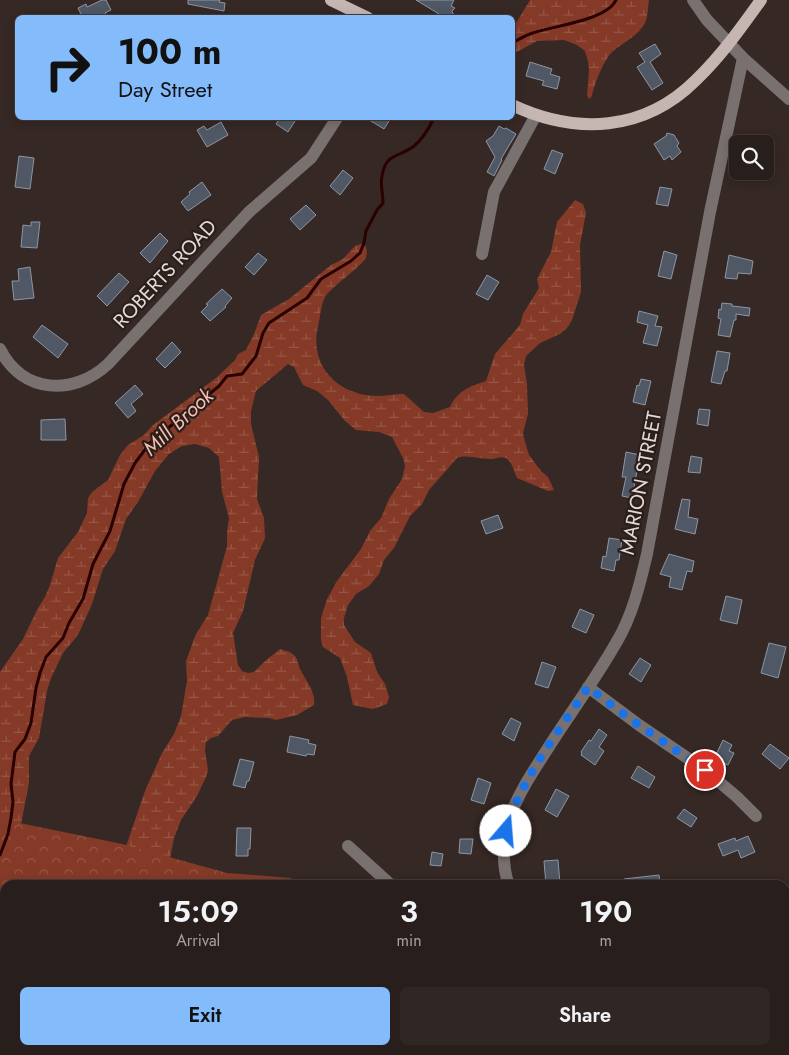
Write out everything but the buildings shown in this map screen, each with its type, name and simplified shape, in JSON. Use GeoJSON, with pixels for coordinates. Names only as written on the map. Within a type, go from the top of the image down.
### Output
{"type":"FeatureCollection","features":[{"type":"Feature","properties":{"kind":"main road"},"geometry":{"type":"LineString","coordinates":[[331,0],[362,15]]}},
{"type":"Feature","properties":{"kind":"main road"},"geometry":{"type":"LineString","coordinates":[[515,106],[560,122],[588,125],[614,123],[641,116],[662,106],[683,92],[696,80],[730,43],[761,0]]}},
{"type":"Feature","properties":{"kind":"street"},"geometry":{"type":"LineString","coordinates":[[694,0],[706,20],[743,58],[789,99]]}},
{"type":"Feature","properties":{"kind":"street","name":"MARION STREET"},"geometry":{"type":"LineString","coordinates":[[508,880],[505,865],[505,849],[506,831],[511,814],[537,764],[617,643],[640,585],[710,212],[743,58]]}},
{"type":"Feature","properties":{"kind":"street"},"geometry":{"type":"LineString","coordinates":[[482,254],[494,192],[536,115]]}},
{"type":"Feature","properties":{"kind":"street","name":"ROBERTS ROAD"},"geometry":{"type":"LineString","coordinates":[[0,349],[14,370],[38,383],[55,386],[69,385],[92,376],[108,364],[249,212],[311,158],[336,120]]}},
{"type":"Feature","properties":{"kind":"street"},"geometry":{"type":"LineString","coordinates":[[588,687],[705,770],[756,816]]}},
{"type":"Feature","properties":{"kind":"street"},"geometry":{"type":"LineString","coordinates":[[348,846],[385,880]]}},
{"type":"Feature","properties":{"kind":"green space"},"geometry":{"type":"Polygon","coordinates":[[[530,0],[649,0],[645,23],[642,28],[613,51],[606,60],[592,96],[589,99],[587,95],[589,70],[585,51],[577,45],[564,40],[537,41],[515,53],[515,25],[530,0]]]}},
{"type":"Feature","properties":{"kind":"green space"},"geometry":{"type":"Polygon","coordinates":[[[575,200],[583,204],[586,213],[580,245],[581,292],[572,320],[560,334],[540,343],[526,356],[524,365],[528,414],[523,433],[529,455],[548,477],[554,490],[548,491],[517,478],[511,464],[504,457],[488,459],[461,457],[457,458],[429,490],[422,504],[410,516],[394,548],[384,560],[379,574],[369,586],[356,594],[348,605],[344,618],[344,625],[355,642],[371,653],[377,672],[385,684],[389,697],[387,704],[373,709],[353,705],[347,677],[340,658],[323,647],[321,640],[321,618],[327,599],[337,581],[361,549],[370,531],[381,518],[389,499],[402,479],[405,466],[403,458],[392,437],[379,432],[356,430],[345,421],[328,400],[317,391],[303,385],[294,367],[288,364],[256,391],[251,411],[251,424],[259,457],[257,499],[264,518],[265,538],[255,560],[243,611],[233,633],[238,665],[242,671],[254,672],[280,649],[294,655],[314,696],[314,705],[297,715],[276,720],[245,717],[232,720],[218,736],[206,742],[205,750],[208,770],[206,777],[197,796],[181,820],[174,838],[170,859],[37,880],[0,880],[0,672],[23,639],[45,597],[58,558],[78,532],[87,513],[88,498],[92,492],[108,480],[120,455],[128,445],[144,435],[153,425],[216,378],[235,360],[238,354],[246,350],[261,315],[289,299],[331,265],[343,259],[355,246],[364,243],[367,253],[364,261],[325,297],[316,341],[322,366],[330,376],[350,391],[378,396],[404,394],[424,412],[433,413],[450,407],[460,393],[486,381],[495,354],[520,325],[523,314],[539,288],[537,279],[551,252],[557,222],[575,200]],[[195,444],[182,446],[169,454],[155,471],[126,519],[115,551],[103,569],[92,604],[78,635],[63,653],[51,678],[39,738],[29,756],[29,783],[19,835],[121,861],[145,791],[181,716],[187,681],[186,661],[196,634],[208,615],[227,546],[229,518],[222,492],[219,457],[209,448],[195,444]]]}},
{"type":"Feature","properties":{"kind":"green space"},"geometry":{"type":"Polygon","coordinates":[[[0,819],[122,844],[227,873],[291,878],[290,880],[0,880],[0,819]]]}},
{"type":"Feature","properties":{"kind":"waterway","name":"Mill Brook"},"geometry":{"type":"LineString","coordinates":[[515,41],[539,31],[590,18],[611,7],[616,0]]}},
{"type":"Feature","properties":{"kind":"waterway","name":"Mill Brook"},"geometry":{"type":"LineString","coordinates":[[0,855],[8,834],[11,818],[13,802],[11,784],[15,752],[25,739],[31,723],[40,673],[46,657],[63,638],[69,623],[83,599],[93,564],[110,531],[124,484],[135,463],[150,443],[219,386],[227,376],[242,374],[256,356],[263,333],[269,323],[307,298],[321,279],[351,261],[360,253],[366,231],[383,203],[381,179],[384,168],[390,159],[417,143],[426,133],[433,120]]}},
{"type":"Feature","properties":{"kind":"route"},"geometry":{"type":"LineString","coordinates":[[506,831],[511,814],[526,783],[588,687],[630,719],[705,770]]}}]}
